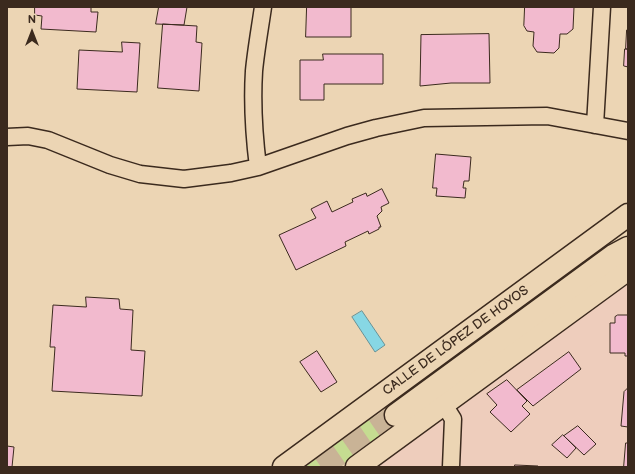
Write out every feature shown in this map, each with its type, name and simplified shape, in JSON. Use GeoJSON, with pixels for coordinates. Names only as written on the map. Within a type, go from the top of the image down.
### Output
{"type":"FeatureCollection","features":[{"type":"Feature","properties":{"kind":"street"},"geometry":{"type":"LineString","coordinates":[[258,167],[254,123],[254,71],[263,7]]}},
{"type":"Feature","properties":{"kind":"street"},"geometry":{"type":"LineString","coordinates":[[595,125],[602,7]]}},
{"type":"Feature","properties":{"kind":"street"},"geometry":{"type":"LineString","coordinates":[[7,137],[38,137],[110,165],[140,174],[184,179],[212,177],[258,167],[347,136],[424,118],[547,116],[628,131]]}},
{"type":"Feature","properties":{"kind":"street","name":"CALLE DE LÓPEZ DE HOYOS"},"geometry":{"type":"LineString","coordinates":[[284,467],[628,215]]}},
{"type":"Feature","properties":{"kind":"street"},"geometry":{"type":"LineString","coordinates":[[396,415],[613,256],[628,248]]}},
{"type":"Feature","properties":{"kind":"street"},"geometry":{"type":"LineString","coordinates":[[357,467],[628,269]]}},
{"type":"Feature","properties":{"kind":"street"},"geometry":{"type":"LineString","coordinates":[[439,407],[448,410],[453,419],[451,467]]}},
{"type":"Feature","properties":{"kind":"shaded area"},"geometry":{"type":"Polygon","coordinates":[[[628,275],[628,467],[367,467],[628,275]]]}},
{"type":"Feature","properties":{"kind":"green space"},"geometry":{"type":"Polygon","coordinates":[[[373,417],[386,433],[340,467],[305,467],[373,417]]]}},
{"type":"Feature","properties":{"kind":"water"},"geometry":{"type":"Polygon","coordinates":[[[362,311],[385,345],[375,352],[352,317],[362,311]]]}},
{"type":"Feature","properties":{"kind":"building"},"geometry":{"type":"Polygon","coordinates":[[[35,7],[91,7],[91,12],[98,12],[96,32],[41,29],[42,16],[35,15],[35,7]]]}},
{"type":"Feature","properties":{"kind":"building"},"geometry":{"type":"Polygon","coordinates":[[[159,7],[187,7],[184,25],[156,24],[159,7]]]}},
{"type":"Feature","properties":{"kind":"building"},"geometry":{"type":"Polygon","coordinates":[[[307,7],[351,7],[351,37],[306,37],[307,7]]]}},
{"type":"Feature","properties":{"kind":"building"},"geometry":{"type":"Polygon","coordinates":[[[525,7],[574,7],[573,29],[567,34],[560,34],[559,48],[554,53],[537,52],[533,46],[534,32],[527,31],[524,26],[525,7]]]}},
{"type":"Feature","properties":{"kind":"building"},"geometry":{"type":"Polygon","coordinates":[[[163,24],[197,26],[196,42],[202,43],[199,91],[158,88],[163,24]]]}},
{"type":"Feature","properties":{"kind":"building"},"geometry":{"type":"Polygon","coordinates":[[[627,30],[628,49],[626,49],[627,30]]]}},
{"type":"Feature","properties":{"kind":"building"},"geometry":{"type":"Polygon","coordinates":[[[489,34],[490,83],[451,83],[420,86],[421,35],[489,34]]]}},
{"type":"Feature","properties":{"kind":"building"},"geometry":{"type":"Polygon","coordinates":[[[122,42],[140,43],[137,92],[77,89],[79,50],[122,52],[122,42]]]}},
{"type":"Feature","properties":{"kind":"building"},"geometry":{"type":"Polygon","coordinates":[[[625,49],[628,49],[628,67],[624,66],[625,49]]]}},
{"type":"Feature","properties":{"kind":"building"},"geometry":{"type":"Polygon","coordinates":[[[323,54],[383,54],[383,84],[324,84],[324,100],[300,100],[300,60],[323,60],[323,54]]]}},
{"type":"Feature","properties":{"kind":"building"},"geometry":{"type":"Polygon","coordinates":[[[436,154],[471,157],[469,181],[464,181],[463,188],[466,188],[465,198],[436,196],[437,188],[433,188],[436,154]]]}},
{"type":"Feature","properties":{"kind":"building"},"geometry":{"type":"Polygon","coordinates":[[[382,189],[389,203],[381,207],[382,211],[377,216],[381,227],[379,227],[379,229],[369,234],[368,231],[345,242],[346,246],[296,270],[279,235],[316,218],[311,209],[327,201],[332,212],[353,202],[352,199],[366,193],[367,196],[382,189]]]}},
{"type":"Feature","properties":{"kind":"building"},"geometry":{"type":"Polygon","coordinates":[[[86,297],[119,299],[120,309],[133,310],[131,350],[145,351],[142,396],[52,391],[55,347],[50,347],[53,305],[86,307],[86,297]]]}},
{"type":"Feature","properties":{"kind":"building"},"geometry":{"type":"Polygon","coordinates":[[[618,315],[628,315],[628,356],[625,356],[625,353],[610,353],[610,323],[615,323],[615,317],[618,315]]]}},
{"type":"Feature","properties":{"kind":"building"},"geometry":{"type":"Polygon","coordinates":[[[317,351],[337,382],[321,392],[300,362],[317,351]]]}},
{"type":"Feature","properties":{"kind":"building"},"geometry":{"type":"Polygon","coordinates":[[[569,352],[581,369],[533,406],[517,390],[569,352]]]}},
{"type":"Feature","properties":{"kind":"building"},"geometry":{"type":"Polygon","coordinates":[[[507,380],[527,401],[522,406],[530,414],[511,432],[490,412],[497,405],[487,394],[507,380]]]}},
{"type":"Feature","properties":{"kind":"building"},"geometry":{"type":"Polygon","coordinates":[[[628,388],[628,427],[621,426],[624,392],[628,388]]]}},
{"type":"Feature","properties":{"kind":"building"},"geometry":{"type":"Polygon","coordinates":[[[578,426],[596,444],[584,455],[564,436],[578,426]]]}},
{"type":"Feature","properties":{"kind":"building"},"geometry":{"type":"Polygon","coordinates":[[[563,435],[576,448],[567,458],[552,445],[563,435]]]}},
{"type":"Feature","properties":{"kind":"building"},"geometry":{"type":"Polygon","coordinates":[[[626,443],[628,443],[628,467],[624,467],[626,443]]]}},
{"type":"Feature","properties":{"kind":"building"},"geometry":{"type":"Polygon","coordinates":[[[7,446],[14,447],[12,467],[7,467],[7,446]]]}},
{"type":"Feature","properties":{"kind":"building"},"geometry":{"type":"Polygon","coordinates":[[[515,465],[538,466],[538,467],[515,467],[515,465]]]}},
{"type":"Feature","properties":{"kind":"tunnel"},"geometry":{"type":"LineString","coordinates":[[321,467],[396,415]]}}]}
